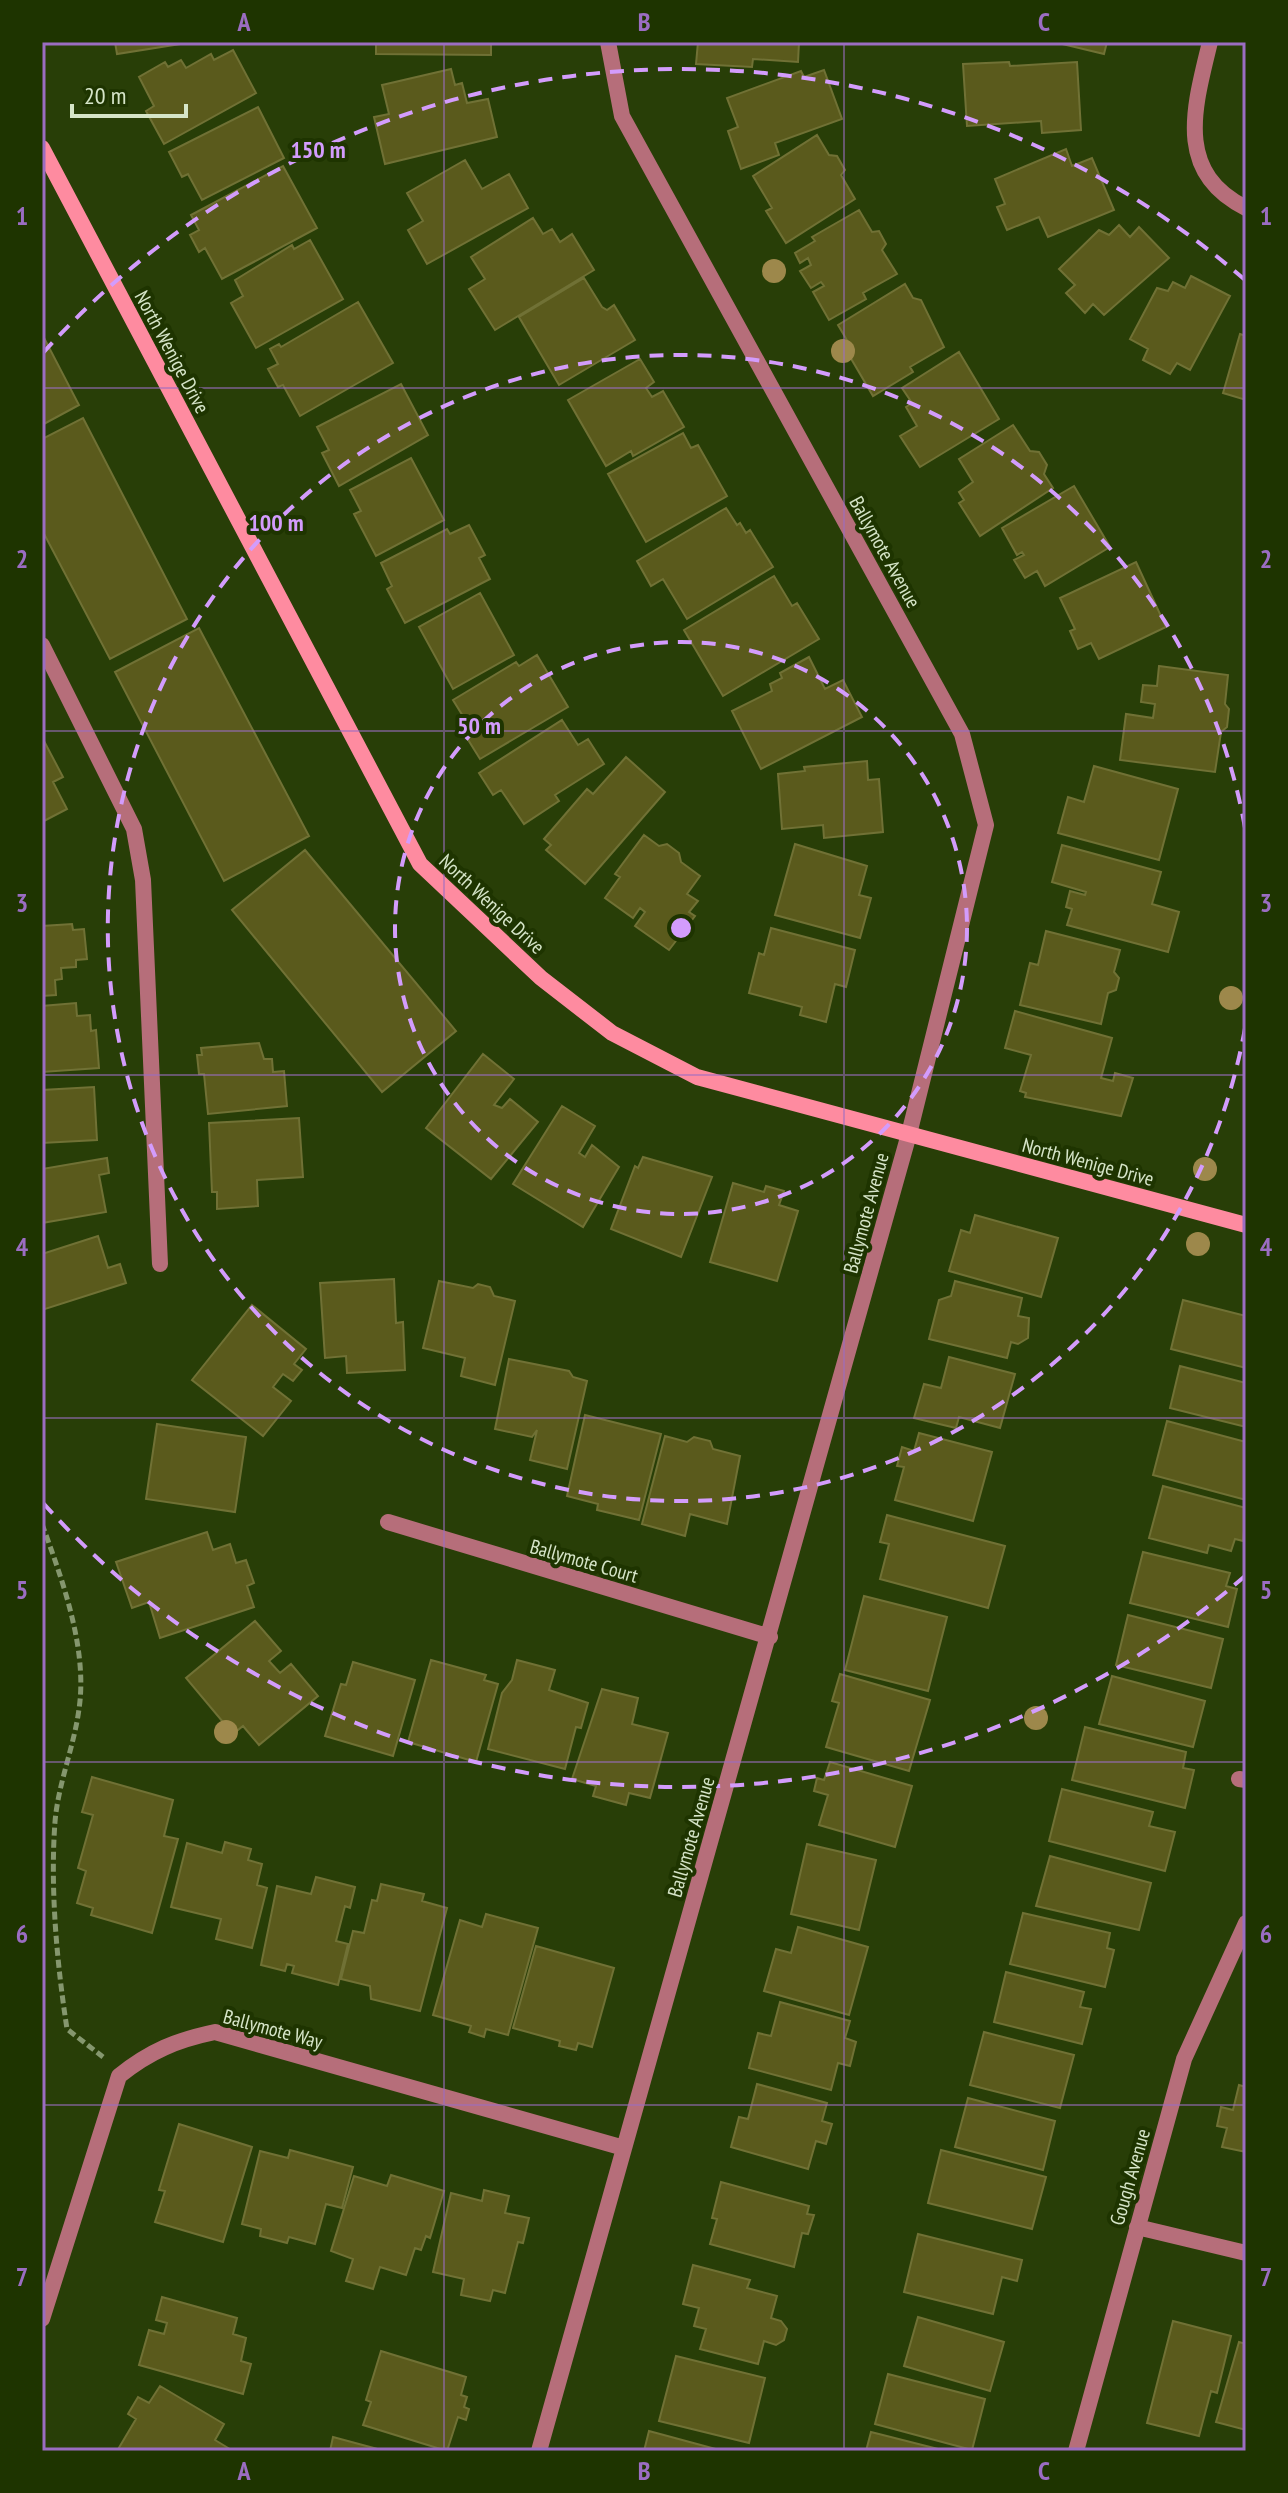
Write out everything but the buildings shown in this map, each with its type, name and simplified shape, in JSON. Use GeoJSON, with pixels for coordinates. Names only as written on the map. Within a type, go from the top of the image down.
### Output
{"type":"FeatureCollection","features":[{"type":"Feature","properties":{"kind":"street","name":"Ballymote Avenue"},"geometry":{"type":"LineString","coordinates":[[539,2451],[909,1134],[986,825],[962,734],[622,116],[608,42]]}},
{"type":"Feature","properties":{"kind":"street"},"geometry":{"type":"LineString","coordinates":[[1210,42],[1194,113],[1195,144],[1215,184],[1246,208]]}},
{"type":"Feature","properties":{"kind":"street","name":"North Wenige Drive"},"geometry":{"type":"LineString","coordinates":[[42,148],[46,167],[420,864],[541,978],[612,1033],[697,1077],[1246,1225]]}},
{"type":"Feature","properties":{"kind":"street"},"geometry":{"type":"LineString","coordinates":[[42,645],[134,829],[143,880],[160,1264]]}},
{"type":"Feature","properties":{"kind":"street","name":"Ballymote Court"},"geometry":{"type":"LineString","coordinates":[[388,1522],[770,1637]]}},
{"type":"Feature","properties":{"kind":"street","name":"Gough Avenue"},"geometry":{"type":"LineString","coordinates":[[1076,2451],[1184,2059],[1246,1923]]}},
{"type":"Feature","properties":{"kind":"street","name":"Ballymote Way"},"geometry":{"type":"LineString","coordinates":[[119,2076],[141,2058],[174,2041],[215,2032],[624,2148]]}},
{"type":"Feature","properties":{"kind":"street"},"geometry":{"type":"LineString","coordinates":[[42,2319],[119,2076]]}},
{"type":"Feature","properties":{"kind":"street"},"geometry":{"type":"LineString","coordinates":[[1137,2227],[1246,2253]]}},
{"type":"Feature","properties":{"kind":"path"},"geometry":{"type":"LineString","coordinates":[[42,1524],[65,1590],[76,1643],[80,1706],[55,1821],[57,1966],[67,2029],[98,2052],[119,2076]]}}]}
